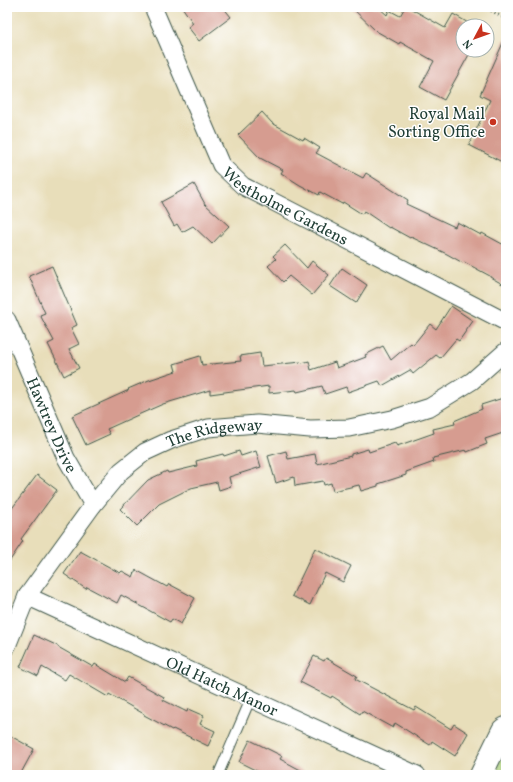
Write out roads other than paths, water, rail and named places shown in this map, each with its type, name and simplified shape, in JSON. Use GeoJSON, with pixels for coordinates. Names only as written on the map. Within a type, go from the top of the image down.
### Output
{"type":"FeatureCollection","features":[{"type":"Feature","properties":{"kind":"street","name":"Westholme Gardens"},"geometry":{"type":"LineString","coordinates":[[153,7],[221,165],[243,186],[506,322]]}},
{"type":"Feature","properties":{"kind":"street","name":"Hawtrey Drive"},"geometry":{"type":"LineString","coordinates":[[7,320],[66,458],[93,506]]}},
{"type":"Feature","properties":{"kind":"street","name":"The Ridgeway"},"geometry":{"type":"LineString","coordinates":[[7,646],[27,596],[93,506],[121,471],[145,452],[171,440],[208,428],[257,424],[310,429],[349,428],[392,419],[430,407],[472,381],[506,351]]}},
{"type":"Feature","properties":{"kind":"street","name":"Old Hatch Manor"},"geometry":{"type":"LineString","coordinates":[[27,596],[417,775]]}},
{"type":"Feature","properties":{"kind":"street"},"geometry":{"type":"LineString","coordinates":[[481,775],[503,730],[506,728]]}},
{"type":"Feature","properties":{"kind":"lane"},"geometry":{"type":"LineString","coordinates":[[218,775],[251,698]]}},
{"type":"Feature","properties":{"kind":"place","name":"Royal Mail Sorting Office"},"geometry":{"type":"Point","coordinates":[493,122]}}]}
